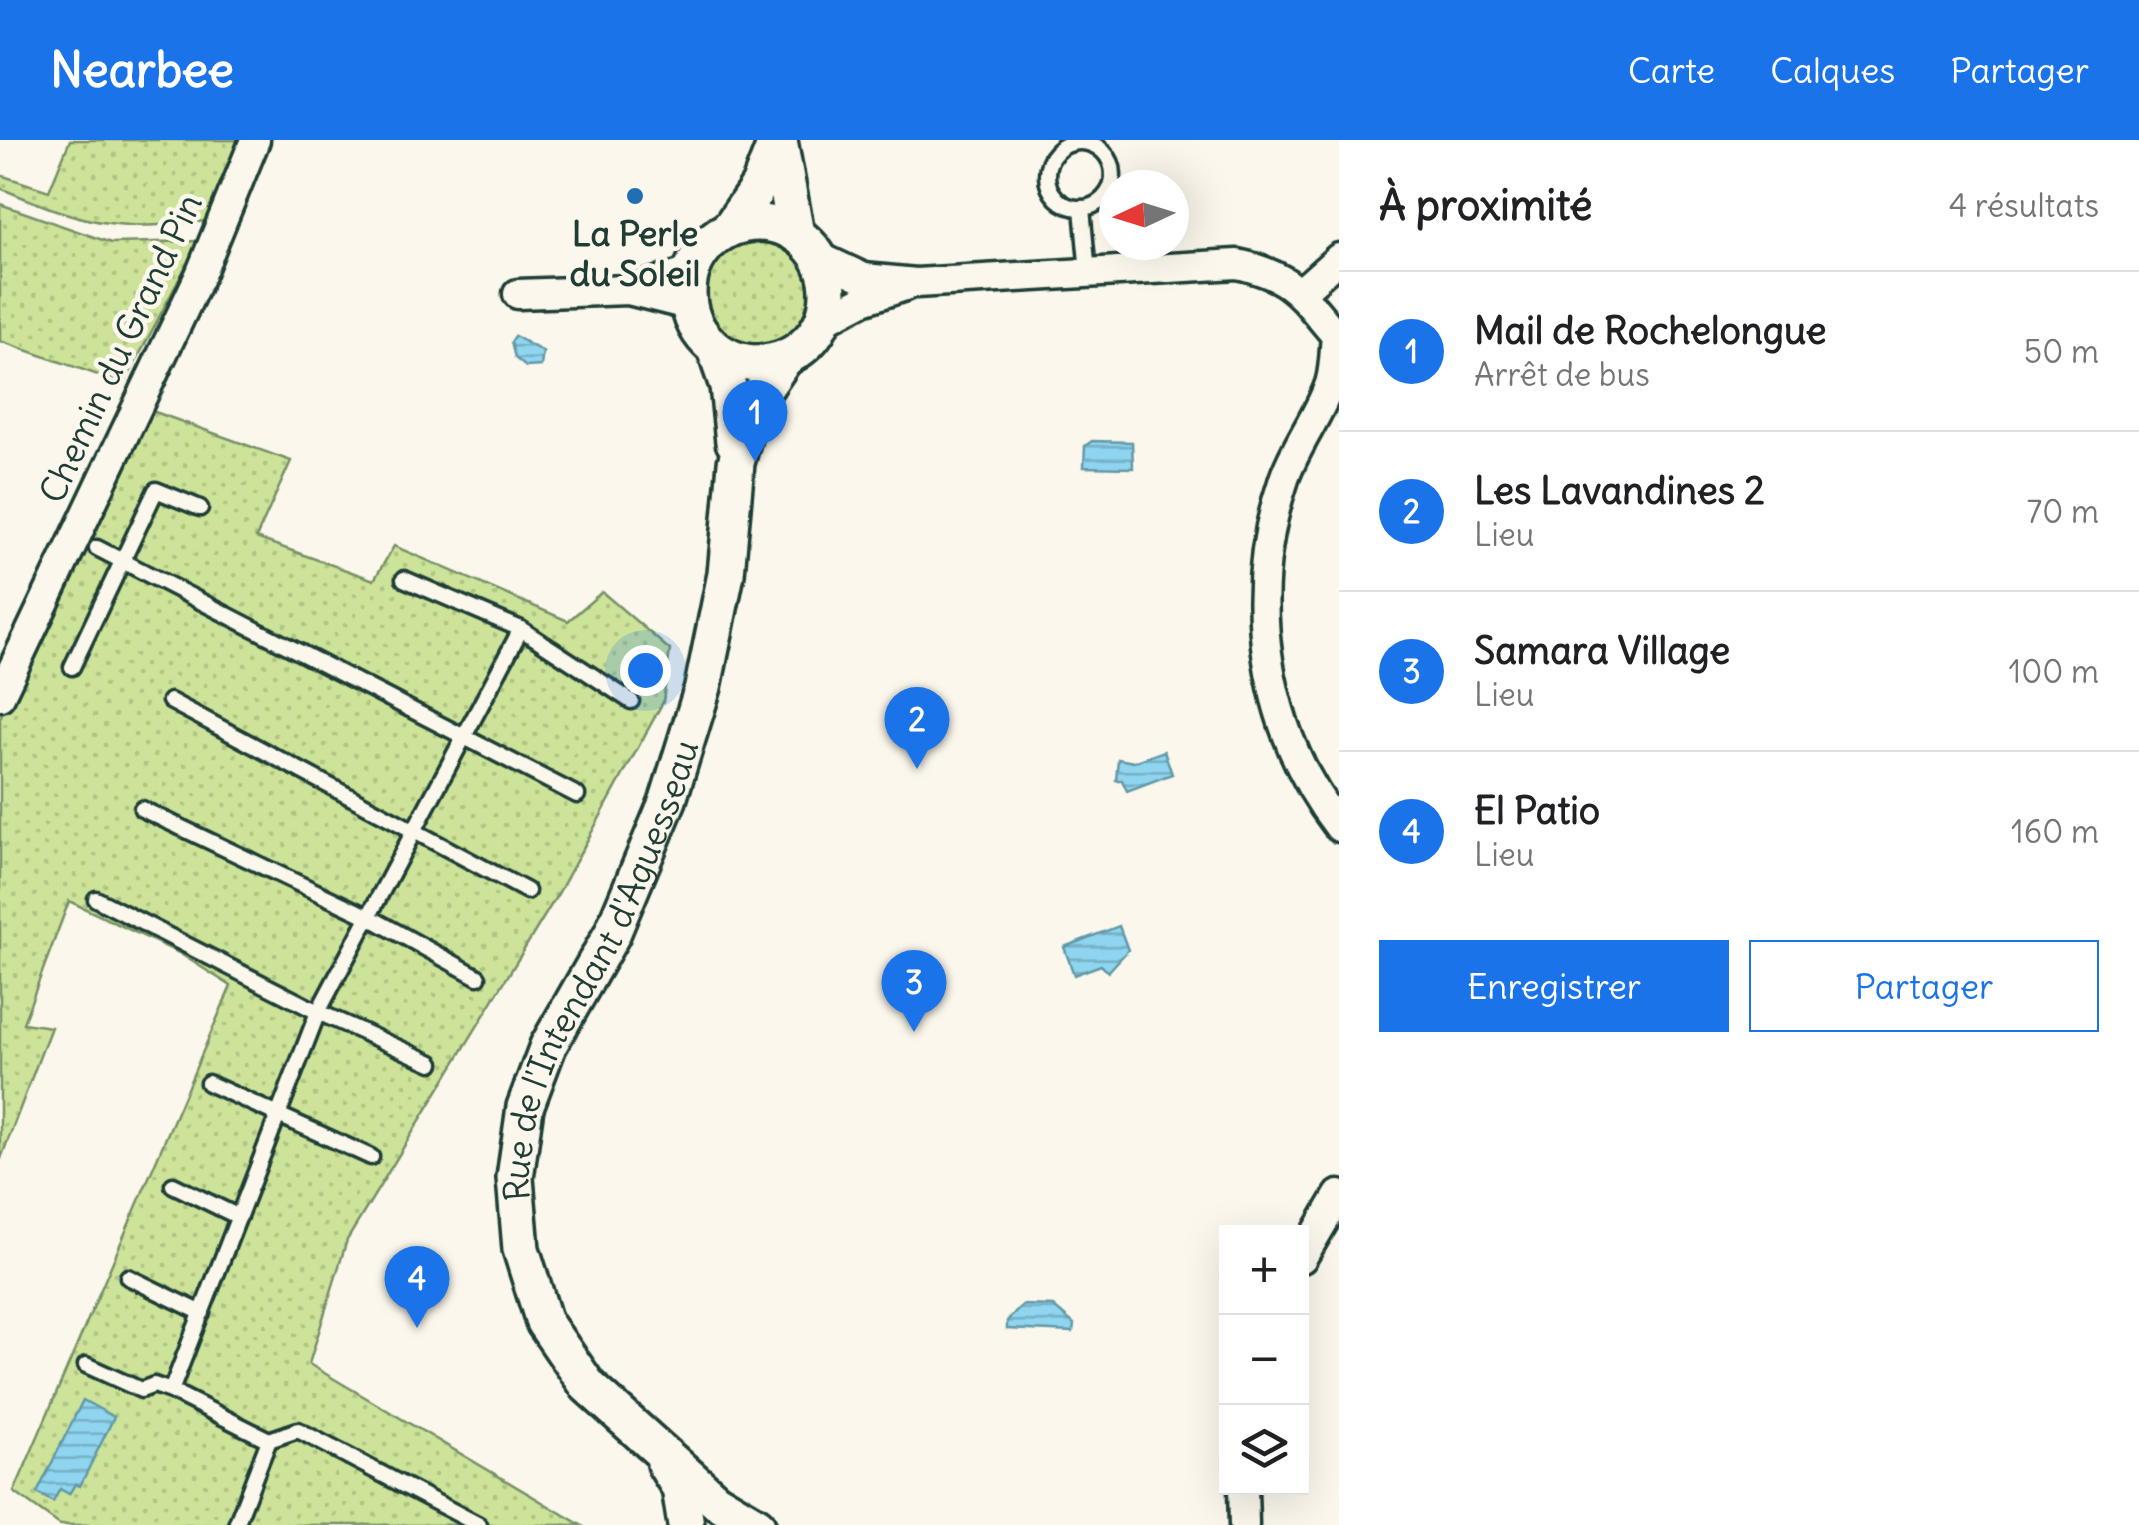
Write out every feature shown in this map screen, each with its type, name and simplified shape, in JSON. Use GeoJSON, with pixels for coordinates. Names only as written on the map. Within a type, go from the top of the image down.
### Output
{"type":"FeatureCollection","features":[{"type":"Feature","properties":{"kind":"street","name":"Chemin du Grand Pin"},"geometry":{"type":"LineString","coordinates":[[0,696],[200,275],[255,140]]}},
{"type":"Feature","properties":{"kind":"street"},"geometry":{"type":"LineString","coordinates":[[778,140],[807,246],[828,300],[823,322],[807,344],[785,358],[749,362],[715,349],[698,330],[690,288],[706,246],[730,228],[759,186],[778,140]]}},
{"type":"Feature","properties":{"kind":"street"},"geometry":{"type":"LineString","coordinates":[[730,228],[763,223],[864,278],[916,283],[1236,264],[1271,271],[1302,291],[1338,337],[1330,386],[1284,478],[1262,589],[1272,694],[1312,792],[1339,827]]}},
{"type":"Feature","properties":{"kind":"street"},"geometry":{"type":"LineString","coordinates":[[1302,291],[1339,258]]}},
{"type":"Feature","properties":{"kind":"street"},"geometry":{"type":"LineString","coordinates":[[823,322],[863,300],[916,283]]}},
{"type":"Feature","properties":{"kind":"street"},"geometry":{"type":"LineString","coordinates":[[518,294],[690,288]]}},
{"type":"Feature","properties":{"kind":"street","name":"Rue de l'Intendant d'Aguesseau"},"geometry":{"type":"LineString","coordinates":[[715,349],[728,386],[736,463]]}},
{"type":"Feature","properties":{"kind":"street","name":"Rue de l'Intendant d'Aguesseau"},"geometry":{"type":"LineString","coordinates":[[757,1525],[715,1500],[588,1386],[544,1322],[521,1249],[514,1178],[525,1107],[548,1046],[612,934],[640,873],[704,688],[726,574],[736,463],[752,408],[785,358]]}},
{"type":"Feature","properties":{"kind":"street"},"geometry":{"type":"LineString","coordinates":[[1309,1246],[1339,1196]]}},
{"type":"Feature","properties":{"kind":"street","name":"Rue de l'Intendant d'Aguesseau"},"geometry":{"type":"LineString","coordinates":[[648,1438],[680,1488],[686,1525]]}},
{"type":"Feature","properties":{"kind":"street"},"geometry":{"type":"LineString","coordinates":[[1243,1495],[1244,1525]]}},
{"type":"Feature","properties":{"kind":"lane"},"geometry":{"type":"LineString","coordinates":[[1079,141],[1100,148],[1113,171],[1108,192],[1092,206],[1082,208],[1061,202],[1053,194],[1047,173],[1056,152],[1079,141]]}},
{"type":"Feature","properties":{"kind":"lane"},"geometry":{"type":"LineString","coordinates":[[1082,208],[1088,273]]}},
{"type":"Feature","properties":{"kind":"lane"},"geometry":{"type":"LineString","coordinates":[[72,667],[156,490],[200,508]]}},
{"type":"Feature","properties":{"kind":"lane"},"geometry":{"type":"LineString","coordinates":[[97,548],[577,795]]}},
{"type":"Feature","properties":{"kind":"lane"},"geometry":{"type":"LineString","coordinates":[[404,579],[522,629],[631,701]]}},
{"type":"Feature","properties":{"kind":"lane"},"geometry":{"type":"LineString","coordinates":[[171,1392],[318,1012],[522,629]]}},
{"type":"Feature","properties":{"kind":"lane"},"geometry":{"type":"LineString","coordinates":[[170,701],[527,891]]}},
{"type":"Feature","properties":{"kind":"lane"},"geometry":{"type":"LineString","coordinates":[[142,809],[368,917],[478,976]]}},
{"type":"Feature","properties":{"kind":"lane"},"geometry":{"type":"LineString","coordinates":[[96,899],[318,1012],[432,1062]]}},
{"type":"Feature","properties":{"kind":"lane"},"geometry":{"type":"LineString","coordinates":[[208,1083],[371,1157]]}},
{"type":"Feature","properties":{"kind":"lane"},"geometry":{"type":"LineString","coordinates":[[173,1186],[239,1217]]}},
{"type":"Feature","properties":{"kind":"lane"},"geometry":{"type":"LineString","coordinates":[[128,1277],[202,1313]]}},
{"type":"Feature","properties":{"kind":"lane"},"geometry":{"type":"LineString","coordinates":[[86,1365],[141,1390],[154,1385],[171,1392],[268,1440],[298,1430],[479,1525]]}},
{"type":"Feature","properties":{"kind":"lane"},"geometry":{"type":"LineString","coordinates":[[241,1523],[268,1440]]}},
{"type":"Feature","properties":{"kind":"green space"},"geometry":{"type":"Polygon","coordinates":[[[70,140],[240,140],[206,221],[123,225],[78,217],[0,188],[0,175],[49,191],[70,140]]]}},
{"type":"Feature","properties":{"kind":"green space"},"geometry":{"type":"Polygon","coordinates":[[[0,204],[111,243],[199,241],[124,384],[0,341],[0,204]]]}},
{"type":"Feature","properties":{"kind":"green space"},"geometry":{"type":"Polygon","coordinates":[[[756,240],[776,244],[793,256],[805,273],[809,293],[805,313],[793,330],[776,342],[756,346],[736,342],[719,330],[707,313],[703,293],[707,273],[719,256],[736,244],[756,240]]]}},
{"type":"Feature","properties":{"kind":"green space"},"geometry":{"type":"Polygon","coordinates":[[[141,407],[291,461],[256,538],[374,580],[394,546],[568,621],[602,592],[670,650],[663,702],[559,892],[347,1240],[309,1364],[581,1525],[60,1525],[14,1492],[231,986],[179,953],[69,901],[23,1023],[51,1027],[0,1161],[0,718],[141,407]]]}},
{"type":"Feature","properties":{"kind":"water"},"geometry":{"type":"Polygon","coordinates":[[[515,336],[543,352],[541,366],[526,367],[515,358],[511,342],[515,336]]]}},
{"type":"Feature","properties":{"kind":"water"},"geometry":{"type":"Polygon","coordinates":[[[1092,441],[1132,442],[1133,468],[1084,467],[1085,446],[1092,441]]]}},
{"type":"Feature","properties":{"kind":"water"},"geometry":{"type":"Polygon","coordinates":[[[1164,751],[1172,774],[1127,791],[1122,780],[1116,780],[1118,759],[1134,762],[1164,751]]]}},
{"type":"Feature","properties":{"kind":"water"},"geometry":{"type":"Polygon","coordinates":[[[1119,926],[1128,950],[1108,972],[1101,965],[1074,975],[1064,947],[1119,926]]]}},
{"type":"Feature","properties":{"kind":"water"},"geometry":{"type":"Polygon","coordinates":[[[1023,1305],[1053,1306],[1074,1324],[1073,1332],[1007,1329],[1007,1321],[1023,1305]]]}},
{"type":"Feature","properties":{"kind":"water"},"geometry":{"type":"Polygon","coordinates":[[[83,1400],[114,1417],[80,1486],[75,1484],[69,1494],[60,1489],[53,1502],[37,1493],[83,1400]]]}},
{"type":"Feature","properties":{"kind":"place","name":"La Perle du Soleil"},"geometry":{"type":"Point","coordinates":[635,196]}},
{"type":"Feature","properties":{"kind":"place","name":"Mail de Rochelongue"},"geometry":{"type":"Point","coordinates":[755,462]}},
{"type":"Feature","properties":{"kind":"place","name":"Les Lavandines 2"},"geometry":{"type":"Point","coordinates":[917,769]}},
{"type":"Feature","properties":{"kind":"place","name":"Samara Village"},"geometry":{"type":"Point","coordinates":[914,1032]}},
{"type":"Feature","properties":{"kind":"place","name":"El Patio"},"geometry":{"type":"Point","coordinates":[417,1328]}}]}
